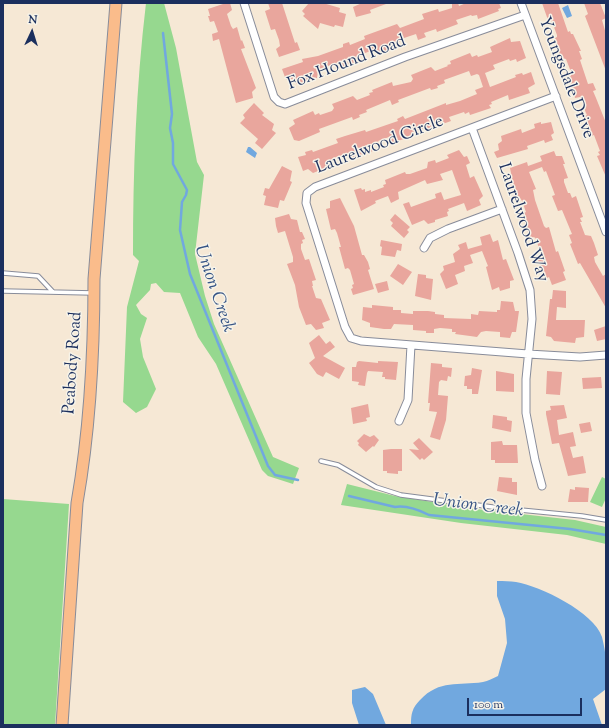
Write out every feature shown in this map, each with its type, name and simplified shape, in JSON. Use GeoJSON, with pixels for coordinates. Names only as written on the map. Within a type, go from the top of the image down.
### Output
{"type":"FeatureCollection","features":[{"type":"Feature","properties":{"kind":"main road","name":"Peabody Road"},"geometry":{"type":"LineString","coordinates":[[62,725],[77,503],[82,473],[89,402],[95,310],[94,293],[116,3]]}},
{"type":"Feature","properties":{"kind":"street","name":"Fox Hound Road"},"geometry":{"type":"LineString","coordinates":[[244,3],[274,97],[279,102],[285,104],[405,57],[525,15]]}},
{"type":"Feature","properties":{"kind":"street","name":"Youngsdale Drive"},"geometry":{"type":"LineString","coordinates":[[521,3],[606,232]]}},
{"type":"Feature","properties":{"kind":"street","name":"Laurelwood Circle"},"geometry":{"type":"LineString","coordinates":[[556,96],[315,187],[309,191],[306,196],[306,203],[347,334],[351,338],[361,341],[528,354],[580,357],[606,355]]}},
{"type":"Feature","properties":{"kind":"street","name":"Laurelwood Way"},"geometry":{"type":"LineString","coordinates":[[472,128],[530,290],[532,319],[528,354],[526,413],[535,460],[542,486]]}},
{"type":"Feature","properties":{"kind":"street"},"geometry":{"type":"LineString","coordinates":[[424,248],[430,238],[443,231],[502,209]]}},
{"type":"Feature","properties":{"kind":"street"},"geometry":{"type":"LineString","coordinates":[[399,421],[408,400],[412,345]]}},
{"type":"Feature","properties":{"kind":"lane"},"geometry":{"type":"LineString","coordinates":[[3,274],[38,276],[53,292]]}},
{"type":"Feature","properties":{"kind":"lane"},"geometry":{"type":"LineString","coordinates":[[3,291],[94,293]]}},
{"type":"Feature","properties":{"kind":"lane"},"geometry":{"type":"LineString","coordinates":[[321,460],[338,465],[376,487],[401,495],[606,520]]}},
{"type":"Feature","properties":{"kind":"green space"},"geometry":{"type":"Polygon","coordinates":[[[146,3],[164,3],[176,48],[197,162],[204,175],[195,254],[205,296],[214,324],[273,457],[299,468],[293,484],[268,476],[262,470],[216,364],[198,337],[180,293],[164,292],[156,283],[151,284],[150,290],[136,305],[141,314],[147,318],[140,339],[143,357],[156,389],[147,407],[136,413],[123,402],[127,307],[139,261],[133,255],[134,160],[137,98],[146,3]]]}},
{"type":"Feature","properties":{"kind":"green space"},"geometry":{"type":"Polygon","coordinates":[[[602,477],[606,479],[606,498],[602,507],[590,502],[602,477]]]}},
{"type":"Feature","properties":{"kind":"green space"},"geometry":{"type":"Polygon","coordinates":[[[347,484],[395,496],[476,509],[575,520],[606,527],[606,544],[567,535],[461,523],[341,505],[347,484]]]}},
{"type":"Feature","properties":{"kind":"green space"},"geometry":{"type":"Polygon","coordinates":[[[3,499],[69,504],[55,725],[3,725],[3,499]]]}},
{"type":"Feature","properties":{"kind":"water"},"geometry":{"type":"Polygon","coordinates":[[[568,5],[572,16],[567,18],[562,8],[568,5]]]}},
{"type":"Feature","properties":{"kind":"water"},"geometry":{"type":"Polygon","coordinates":[[[248,147],[257,153],[255,158],[246,152],[248,147]]]}},
{"type":"Feature","properties":{"kind":"water"},"geometry":{"type":"Polygon","coordinates":[[[497,581],[526,584],[552,595],[589,618],[597,628],[602,637],[605,649],[607,669],[606,689],[593,699],[602,725],[411,725],[412,714],[415,706],[427,693],[442,686],[483,682],[498,676],[507,643],[505,619],[497,596],[497,581]]]}},
{"type":"Feature","properties":{"kind":"water"},"geometry":{"type":"Polygon","coordinates":[[[365,687],[373,694],[386,725],[359,725],[352,703],[352,690],[365,687]]]}},
{"type":"Feature","properties":{"kind":"building"},"geometry":{"type":"Polygon","coordinates":[[[230,3],[232,10],[227,14],[233,29],[237,27],[241,41],[242,40],[245,48],[241,49],[256,88],[252,92],[253,98],[236,103],[219,39],[213,41],[212,34],[218,32],[214,21],[210,22],[208,16],[210,16],[208,9],[230,3]]]}},
{"type":"Feature","properties":{"kind":"building"},"geometry":{"type":"Polygon","coordinates":[[[268,3],[282,3],[295,43],[297,42],[300,50],[279,57],[276,49],[280,46],[279,40],[275,29],[271,30],[265,11],[270,9],[268,3]]]}},
{"type":"Feature","properties":{"kind":"building"},"geometry":{"type":"Polygon","coordinates":[[[309,3],[323,3],[340,8],[339,12],[346,14],[343,27],[335,25],[334,27],[320,23],[318,29],[303,16],[305,14],[302,11],[309,3]]]}},
{"type":"Feature","properties":{"kind":"building"},"geometry":{"type":"Polygon","coordinates":[[[362,3],[386,4],[370,10],[371,13],[356,17],[353,7],[362,3]]]}},
{"type":"Feature","properties":{"kind":"building"},"geometry":{"type":"Polygon","coordinates":[[[452,3],[458,3],[459,6],[466,3],[499,3],[501,8],[498,9],[499,11],[478,19],[477,15],[471,15],[456,20],[458,24],[437,32],[436,29],[424,33],[426,37],[418,40],[416,34],[401,39],[401,41],[396,43],[398,47],[378,55],[376,51],[374,52],[373,50],[360,55],[361,56],[356,58],[357,62],[350,65],[336,69],[334,64],[322,68],[318,71],[317,78],[296,84],[294,79],[286,80],[282,69],[303,62],[302,59],[318,56],[343,47],[343,44],[349,42],[350,45],[365,39],[364,36],[397,24],[400,28],[424,19],[422,14],[438,9],[439,12],[452,8],[452,3]]]}},
{"type":"Feature","properties":{"kind":"building"},"geometry":{"type":"Polygon","coordinates":[[[542,3],[558,3],[568,32],[570,31],[571,34],[573,34],[581,51],[579,51],[582,59],[580,60],[588,84],[593,83],[596,90],[593,91],[606,123],[606,177],[597,156],[600,155],[598,152],[600,151],[594,135],[589,137],[583,117],[587,115],[580,97],[575,98],[569,77],[571,76],[571,72],[566,59],[561,58],[553,39],[557,37],[557,35],[552,22],[550,19],[548,20],[542,3]]]}},
{"type":"Feature","properties":{"kind":"building"},"geometry":{"type":"Polygon","coordinates":[[[584,3],[600,3],[606,18],[602,20],[606,34],[606,71],[585,16],[588,14],[584,3]]]}},
{"type":"Feature","properties":{"kind":"building"},"geometry":{"type":"Polygon","coordinates":[[[510,38],[511,42],[520,41],[526,58],[517,62],[516,59],[510,61],[509,59],[493,65],[495,69],[485,73],[490,87],[516,77],[515,75],[522,73],[523,75],[531,72],[535,84],[528,88],[530,93],[509,100],[508,95],[491,102],[492,104],[489,105],[491,108],[470,115],[469,112],[465,114],[464,112],[449,117],[451,121],[431,130],[430,128],[425,128],[411,133],[412,137],[391,143],[389,137],[378,141],[379,143],[374,145],[372,148],[373,151],[352,158],[351,154],[333,158],[334,160],[331,161],[333,165],[313,173],[308,169],[303,171],[298,157],[306,155],[305,152],[312,150],[313,152],[338,143],[336,139],[345,136],[365,130],[366,132],[398,121],[397,119],[403,116],[405,119],[446,103],[446,105],[460,101],[477,94],[475,90],[483,87],[479,75],[477,74],[471,76],[469,71],[444,80],[445,83],[437,86],[438,88],[431,90],[430,88],[398,100],[399,102],[392,105],[390,100],[366,110],[367,112],[359,115],[360,117],[353,120],[352,117],[319,129],[320,132],[299,141],[294,140],[289,128],[295,124],[293,120],[313,111],[315,115],[319,113],[320,115],[332,111],[334,108],[332,104],[353,96],[357,100],[370,95],[369,93],[373,92],[372,90],[392,82],[393,86],[411,82],[413,79],[411,75],[431,67],[435,71],[451,64],[450,61],[470,53],[472,57],[477,55],[478,57],[492,52],[490,47],[510,38]]]}},
{"type":"Feature","properties":{"kind":"building"},"geometry":{"type":"Polygon","coordinates":[[[254,103],[264,113],[262,115],[274,124],[272,130],[276,133],[262,149],[255,143],[258,139],[240,123],[245,118],[243,115],[254,103]]]}},
{"type":"Feature","properties":{"kind":"building"},"geometry":{"type":"Polygon","coordinates":[[[541,122],[541,124],[551,122],[554,133],[551,135],[553,140],[545,143],[544,140],[527,146],[528,149],[497,158],[494,152],[499,150],[498,144],[502,141],[501,136],[521,129],[522,133],[535,128],[534,124],[541,122]]]}},
{"type":"Feature","properties":{"kind":"building"},"geometry":{"type":"Polygon","coordinates":[[[459,150],[464,157],[467,156],[470,163],[466,165],[470,178],[474,176],[483,196],[479,200],[481,205],[467,211],[464,203],[448,209],[448,216],[435,220],[435,222],[428,224],[424,220],[412,225],[403,204],[409,202],[411,207],[436,198],[435,194],[441,192],[444,200],[461,195],[452,170],[440,174],[443,180],[427,184],[425,180],[398,192],[399,199],[391,203],[388,196],[375,201],[376,203],[361,211],[354,190],[361,188],[362,190],[365,189],[365,192],[371,190],[371,192],[384,187],[383,185],[386,184],[385,180],[405,172],[406,174],[410,174],[427,168],[428,162],[435,160],[436,163],[449,158],[447,155],[459,150]]]}},
{"type":"Feature","properties":{"kind":"building"},"geometry":{"type":"Polygon","coordinates":[[[554,151],[556,156],[562,156],[565,164],[563,164],[568,178],[564,179],[564,182],[568,193],[570,193],[572,198],[576,196],[583,217],[580,218],[582,222],[580,222],[585,235],[591,236],[598,255],[594,257],[595,262],[603,276],[606,274],[606,308],[580,263],[578,264],[570,244],[572,243],[569,235],[572,234],[562,210],[558,211],[552,196],[555,195],[546,171],[544,172],[542,167],[529,172],[536,189],[533,190],[535,200],[544,226],[546,228],[549,227],[556,252],[558,251],[565,271],[563,272],[566,280],[552,285],[549,277],[545,279],[537,258],[540,258],[539,255],[541,254],[536,239],[534,237],[530,239],[523,218],[526,217],[524,213],[526,212],[519,196],[515,198],[508,177],[511,173],[510,168],[527,162],[528,166],[542,161],[540,156],[554,151]]]}},
{"type":"Feature","properties":{"kind":"building"},"geometry":{"type":"Polygon","coordinates":[[[282,166],[292,171],[290,181],[292,182],[284,201],[280,200],[278,208],[264,205],[266,196],[263,195],[265,188],[269,189],[282,166]]]}},
{"type":"Feature","properties":{"kind":"building"},"geometry":{"type":"Polygon","coordinates":[[[340,198],[354,226],[362,255],[364,255],[368,262],[370,269],[368,270],[374,289],[353,295],[351,289],[353,288],[352,285],[354,284],[350,270],[348,268],[345,269],[337,233],[335,229],[331,230],[326,209],[330,208],[330,201],[340,198]]]}},
{"type":"Feature","properties":{"kind":"building"},"geometry":{"type":"Polygon","coordinates":[[[289,214],[291,219],[297,220],[300,232],[302,232],[305,239],[302,240],[303,243],[301,244],[301,249],[305,260],[309,259],[316,280],[312,281],[312,286],[316,298],[321,299],[330,320],[322,323],[324,328],[316,330],[311,324],[306,325],[299,307],[295,285],[287,264],[293,262],[293,257],[285,231],[278,233],[275,218],[289,214]]]}},
{"type":"Feature","properties":{"kind":"building"},"geometry":{"type":"Polygon","coordinates":[[[395,214],[410,227],[407,230],[409,232],[404,238],[391,226],[393,223],[390,220],[395,214]]]}},
{"type":"Feature","properties":{"kind":"building"},"geometry":{"type":"Polygon","coordinates":[[[490,234],[493,242],[498,240],[503,260],[506,259],[514,280],[510,281],[510,288],[500,291],[499,287],[492,290],[486,267],[488,266],[482,251],[470,255],[473,263],[464,266],[465,271],[455,275],[458,284],[446,289],[440,274],[444,270],[443,266],[455,262],[453,254],[460,249],[458,245],[466,242],[468,249],[482,245],[480,237],[490,234]]]}},
{"type":"Feature","properties":{"kind":"building"},"geometry":{"type":"Polygon","coordinates":[[[381,240],[402,244],[401,251],[397,250],[395,257],[381,255],[381,240]]]}},
{"type":"Feature","properties":{"kind":"building"},"geometry":{"type":"Polygon","coordinates":[[[398,264],[412,272],[403,285],[390,276],[398,264]]]}},
{"type":"Feature","properties":{"kind":"building"},"geometry":{"type":"Polygon","coordinates":[[[418,274],[426,275],[426,278],[433,279],[431,300],[415,296],[418,274]]]}},
{"type":"Feature","properties":{"kind":"building"},"geometry":{"type":"Polygon","coordinates":[[[387,281],[389,290],[378,293],[375,284],[387,281]]]}},
{"type":"Feature","properties":{"kind":"building"},"geometry":{"type":"Polygon","coordinates":[[[553,290],[566,291],[566,308],[557,307],[556,320],[585,320],[584,337],[576,338],[575,343],[554,341],[551,337],[546,336],[550,299],[552,299],[553,290]]]}},
{"type":"Feature","properties":{"kind":"building"},"geometry":{"type":"Polygon","coordinates":[[[501,301],[513,302],[515,311],[519,311],[516,332],[512,332],[510,338],[500,337],[500,332],[481,332],[477,337],[455,334],[456,332],[452,332],[452,329],[440,328],[434,329],[434,333],[426,333],[426,331],[413,330],[413,325],[394,324],[391,329],[384,329],[370,327],[370,323],[362,320],[363,307],[372,308],[372,305],[393,307],[393,310],[401,310],[401,313],[413,314],[413,311],[428,311],[435,312],[435,314],[444,315],[444,318],[471,319],[471,314],[478,315],[479,311],[497,312],[497,310],[500,310],[501,301]]]}},
{"type":"Feature","properties":{"kind":"building"},"geometry":{"type":"Polygon","coordinates":[[[606,326],[606,339],[597,341],[594,330],[606,326]]]}},
{"type":"Feature","properties":{"kind":"building"},"geometry":{"type":"Polygon","coordinates":[[[319,335],[326,344],[330,341],[335,347],[323,356],[345,368],[339,379],[326,372],[323,377],[317,374],[309,363],[315,358],[309,343],[319,335]]]}},
{"type":"Feature","properties":{"kind":"building"},"geometry":{"type":"Polygon","coordinates":[[[378,361],[398,362],[396,380],[385,379],[385,377],[382,377],[383,372],[368,371],[365,386],[358,385],[359,382],[352,381],[352,367],[356,367],[357,362],[378,363],[378,361]]]}},
{"type":"Feature","properties":{"kind":"building"},"geometry":{"type":"Polygon","coordinates":[[[431,363],[442,364],[442,367],[452,368],[451,377],[448,376],[447,381],[441,380],[439,382],[438,395],[448,396],[446,420],[440,440],[430,437],[437,412],[429,411],[430,403],[428,403],[431,363]]]}},
{"type":"Feature","properties":{"kind":"building"},"geometry":{"type":"Polygon","coordinates":[[[472,368],[482,370],[478,394],[472,394],[472,389],[467,389],[467,386],[464,386],[465,376],[471,375],[472,368]]]}},
{"type":"Feature","properties":{"kind":"building"},"geometry":{"type":"Polygon","coordinates":[[[496,371],[514,374],[514,392],[496,391],[496,371]]]}},
{"type":"Feature","properties":{"kind":"building"},"geometry":{"type":"Polygon","coordinates":[[[547,371],[562,372],[560,395],[546,394],[547,371]]]}},
{"type":"Feature","properties":{"kind":"building"},"geometry":{"type":"Polygon","coordinates":[[[601,377],[602,388],[583,389],[582,378],[601,377]]]}},
{"type":"Feature","properties":{"kind":"building"},"geometry":{"type":"Polygon","coordinates":[[[368,404],[370,417],[366,418],[367,421],[353,424],[351,408],[368,404]]]}},
{"type":"Feature","properties":{"kind":"building"},"geometry":{"type":"Polygon","coordinates":[[[564,405],[567,418],[557,420],[559,435],[573,432],[576,446],[570,447],[573,458],[583,456],[586,473],[568,476],[559,443],[552,444],[546,411],[551,410],[550,406],[564,405]]]}},
{"type":"Feature","properties":{"kind":"building"},"geometry":{"type":"Polygon","coordinates":[[[493,415],[507,417],[507,420],[512,421],[511,432],[492,428],[493,415]]]}},
{"type":"Feature","properties":{"kind":"building"},"geometry":{"type":"Polygon","coordinates":[[[590,422],[592,431],[581,433],[579,424],[590,422]]]}},
{"type":"Feature","properties":{"kind":"building"},"geometry":{"type":"Polygon","coordinates":[[[364,434],[370,437],[374,435],[379,440],[374,447],[373,446],[366,452],[358,445],[359,443],[357,441],[364,434]]]}},
{"type":"Feature","properties":{"kind":"building"},"geometry":{"type":"Polygon","coordinates":[[[419,438],[433,452],[424,460],[422,458],[420,460],[409,449],[419,450],[413,443],[419,438]]]}},
{"type":"Feature","properties":{"kind":"building"},"geometry":{"type":"Polygon","coordinates":[[[502,441],[503,445],[517,445],[518,463],[495,463],[495,460],[491,460],[491,442],[502,441]]]}},
{"type":"Feature","properties":{"kind":"building"},"geometry":{"type":"Polygon","coordinates":[[[402,449],[402,471],[398,471],[398,474],[383,471],[383,450],[402,449]]]}},
{"type":"Feature","properties":{"kind":"building"},"geometry":{"type":"Polygon","coordinates":[[[499,477],[512,478],[512,482],[517,482],[517,495],[497,491],[499,477]]]}},
{"type":"Feature","properties":{"kind":"building"},"geometry":{"type":"Polygon","coordinates":[[[575,487],[589,488],[588,502],[568,502],[570,489],[575,490],[575,487]]]}},
{"type":"Feature","properties":{"kind":"waterway","name":"Union Creek"},"geometry":{"type":"LineString","coordinates":[[163,33],[172,114],[170,128],[173,143],[173,164],[187,190],[182,202],[180,230],[190,274],[268,466],[275,475],[298,480]]}},
{"type":"Feature","properties":{"kind":"waterway","name":"Union Creek"},"geometry":{"type":"LineString","coordinates":[[349,496],[395,507],[412,508],[429,515],[570,529],[606,535]]}}]}
